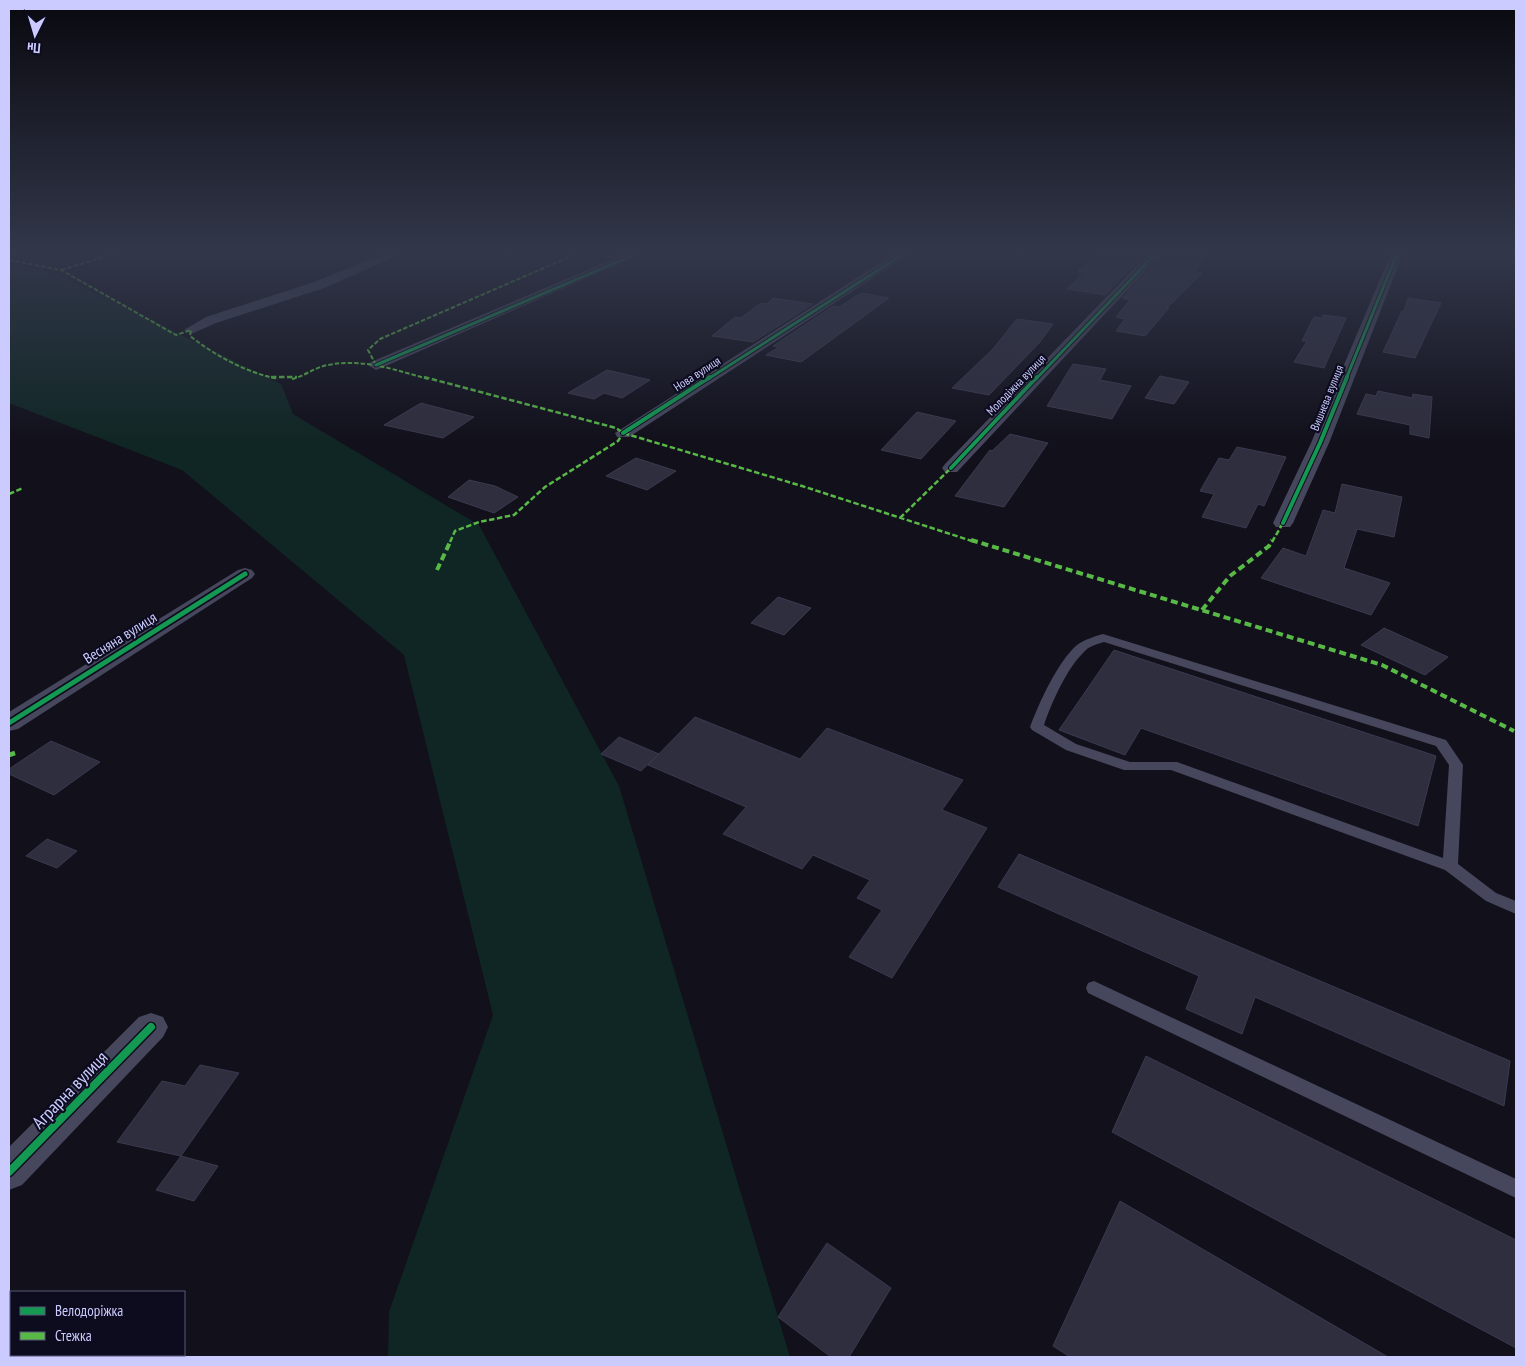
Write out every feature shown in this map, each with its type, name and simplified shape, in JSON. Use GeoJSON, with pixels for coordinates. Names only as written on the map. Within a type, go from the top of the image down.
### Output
{"type":"FeatureCollection","features":[{"type":"Feature","properties":{"kind":"street"},"geometry":{"type":"LineString","coordinates":[[191,330],[227,315]]}},
{"type":"Feature","properties":{"kind":"street"},"geometry":{"type":"LineString","coordinates":[[376,365],[494,315]]}},
{"type":"Feature","properties":{"kind":"street","name":"Нова вулиця"},"geometry":{"type":"LineString","coordinates":[[622,433],[808,315]]}},
{"type":"Feature","properties":{"kind":"street","name":"Молодіжна вулиця"},"geometry":{"type":"LineString","coordinates":[[951,468],[1097,315]]}},
{"type":"Feature","properties":{"kind":"street","name":"Вишнева вулиця"},"geometry":{"type":"LineString","coordinates":[[1283,523],[1320,443],[1372,315]]}},
{"type":"Feature","properties":{"kind":"street","name":"Весняна вулиця"},"geometry":{"type":"LineString","coordinates":[[9,723],[245,574]]}},
{"type":"Feature","properties":{"kind":"street","name":"Аграрна вулиця"},"geometry":{"type":"LineString","coordinates":[[9,1172],[151,1027]]}},
{"type":"Feature","properties":{"kind":"lane"},"geometry":{"type":"LineString","coordinates":[[1450,866],[1456,765],[1440,743],[1103,638],[1082,647],[1046,702],[1037,727],[1071,747],[1129,767],[1172,765],[1450,866],[1491,897],[1516,908]]}},
{"type":"Feature","properties":{"kind":"lane"},"geometry":{"type":"LineString","coordinates":[[1094,988],[1516,1189]]}},
{"type":"Feature","properties":{"kind":"green space"},"geometry":{"type":"Polygon","coordinates":[[[9,315],[140,315],[281,384],[293,414],[479,525],[619,786],[790,1357],[388,1357],[389,1312],[493,1015],[404,655],[182,470],[9,403],[9,315]]]}},
{"type":"Feature","properties":{"kind":"building"},"geometry":{"type":"Polygon","coordinates":[[[745,315],[796,315],[753,342],[712,336],[735,317],[741,318],[745,315]]]}},
{"type":"Feature","properties":{"kind":"building"},"geometry":{"type":"Polygon","coordinates":[[[820,315],[866,315],[801,362],[766,355],[779,347],[773,346],[820,315]]]}},
{"type":"Feature","properties":{"kind":"building"},"geometry":{"type":"Polygon","coordinates":[[[1118,315],[1163,315],[1145,336],[1116,331],[1125,319],[1116,317],[1118,315]]]}},
{"type":"Feature","properties":{"kind":"building"},"geometry":{"type":"Polygon","coordinates":[[[1323,315],[1346,318],[1324,368],[1294,362],[1307,341],[1302,341],[1314,317],[1322,318],[1323,315]]]}},
{"type":"Feature","properties":{"kind":"building"},"geometry":{"type":"Polygon","coordinates":[[[1400,315],[1435,315],[1415,358],[1383,352],[1400,315]]]}},
{"type":"Feature","properties":{"kind":"building"},"geometry":{"type":"Polygon","coordinates":[[[1017,319],[1053,324],[1040,342],[989,395],[952,388],[993,349],[1017,319]]]}},
{"type":"Feature","properties":{"kind":"building"},"geometry":{"type":"Polygon","coordinates":[[[1073,364],[1106,369],[1100,380],[1131,386],[1112,419],[1047,406],[1073,364]]]}},
{"type":"Feature","properties":{"kind":"building"},"geometry":{"type":"Polygon","coordinates":[[[607,370],[650,380],[622,398],[604,393],[594,399],[568,393],[607,370]]]}},
{"type":"Feature","properties":{"kind":"building"},"geometry":{"type":"Polygon","coordinates":[[[1160,376],[1189,382],[1174,404],[1145,398],[1160,376]]]}},
{"type":"Feature","properties":{"kind":"building"},"geometry":{"type":"Polygon","coordinates":[[[1378,391],[1412,398],[1413,394],[1432,397],[1429,438],[1410,434],[1410,425],[1357,414],[1366,394],[1376,396],[1378,391]]]}},
{"type":"Feature","properties":{"kind":"building"},"geometry":{"type":"Polygon","coordinates":[[[421,403],[474,417],[443,438],[384,425],[421,403]]]}},
{"type":"Feature","properties":{"kind":"building"},"geometry":{"type":"Polygon","coordinates":[[[917,412],[956,421],[921,459],[881,450],[917,412]]]}},
{"type":"Feature","properties":{"kind":"building"},"geometry":{"type":"Polygon","coordinates":[[[1010,434],[1048,443],[1004,507],[955,496],[990,450],[992,451],[1010,434]]]}},
{"type":"Feature","properties":{"kind":"building"},"geometry":{"type":"Polygon","coordinates":[[[1237,447],[1286,457],[1264,506],[1258,504],[1246,528],[1202,517],[1214,494],[1200,491],[1219,458],[1229,460],[1237,447]]]}},
{"type":"Feature","properties":{"kind":"building"},"geometry":{"type":"Polygon","coordinates":[[[636,458],[676,471],[647,490],[606,476],[636,458]]]}},
{"type":"Feature","properties":{"kind":"building"},"geometry":{"type":"Polygon","coordinates":[[[469,480],[495,486],[518,497],[494,513],[448,497],[469,480]]]}},
{"type":"Feature","properties":{"kind":"building"},"geometry":{"type":"Polygon","coordinates":[[[1342,484],[1402,497],[1394,537],[1357,529],[1344,568],[1390,583],[1371,615],[1261,578],[1283,548],[1306,556],[1323,510],[1335,513],[1342,484]]]}},
{"type":"Feature","properties":{"kind":"building"},"geometry":{"type":"Polygon","coordinates":[[[778,597],[811,608],[784,635],[751,623],[778,597]]]}},
{"type":"Feature","properties":{"kind":"building"},"geometry":{"type":"Polygon","coordinates":[[[1384,628],[1448,657],[1425,675],[1361,645],[1384,628]]]}},
{"type":"Feature","properties":{"kind":"building"},"geometry":{"type":"Polygon","coordinates":[[[1114,650],[1436,756],[1418,826],[1141,728],[1125,755],[1059,730],[1114,650]]]}},
{"type":"Feature","properties":{"kind":"building"},"geometry":{"type":"Polygon","coordinates":[[[695,717],[800,759],[827,728],[963,780],[942,810],[987,828],[892,978],[849,957],[882,910],[857,898],[870,880],[813,855],[802,869],[723,834],[746,807],[648,765],[695,717]]]}},
{"type":"Feature","properties":{"kind":"building"},"geometry":{"type":"Polygon","coordinates":[[[619,737],[659,754],[641,771],[601,754],[619,737]]]}},
{"type":"Feature","properties":{"kind":"building"},"geometry":{"type":"Polygon","coordinates":[[[51,741],[100,762],[54,795],[9,774],[9,769],[51,741]]]}},
{"type":"Feature","properties":{"kind":"building"},"geometry":{"type":"Polygon","coordinates":[[[47,839],[77,851],[57,868],[26,856],[47,839]]]}},
{"type":"Feature","properties":{"kind":"building"},"geometry":{"type":"Polygon","coordinates":[[[1019,854],[1510,1061],[1504,1106],[1255,997],[1242,1034],[1186,1009],[1199,976],[998,887],[1019,854]]]}},
{"type":"Feature","properties":{"kind":"building"},"geometry":{"type":"Polygon","coordinates":[[[1146,1056],[1516,1240],[1516,1348],[1112,1132],[1146,1056]]]}},
{"type":"Feature","properties":{"kind":"building"},"geometry":{"type":"Polygon","coordinates":[[[200,1065],[239,1073],[181,1156],[117,1142],[162,1081],[185,1086],[200,1065]]]}},
{"type":"Feature","properties":{"kind":"building"},"geometry":{"type":"Polygon","coordinates":[[[181,1156],[218,1166],[194,1201],[156,1190],[181,1156]]]}},
{"type":"Feature","properties":{"kind":"building"},"geometry":{"type":"Polygon","coordinates":[[[1120,1201],[1388,1357],[1070,1357],[1053,1346],[1120,1201]]]}},
{"type":"Feature","properties":{"kind":"building"},"geometry":{"type":"Polygon","coordinates":[[[827,1243],[891,1288],[849,1357],[831,1357],[778,1317],[827,1243]]]}},
{"type":"Feature","properties":{"kind":"marked path"},"geometry":{"type":"LineString","coordinates":[[140,315],[176,335],[191,330],[190,336],[211,351],[237,366],[265,376],[290,379],[302,376],[322,366],[349,363],[376,365],[616,428],[623,433],[802,486],[991,547],[1382,665],[1514,731]]}},
{"type":"Feature","properties":{"kind":"marked path"},"geometry":{"type":"LineString","coordinates":[[376,365],[368,350],[380,339],[436,315]]}},
{"type":"Feature","properties":{"kind":"marked path"},"geometry":{"type":"LineString","coordinates":[[437,570],[455,531],[479,522],[514,515],[545,487],[618,441],[623,433]]}},
{"type":"Feature","properties":{"kind":"marked path"},"geometry":{"type":"LineString","coordinates":[[900,518],[951,468]]}},
{"type":"Feature","properties":{"kind":"marked path"},"geometry":{"type":"LineString","coordinates":[[9,494],[23,488]]}},
{"type":"Feature","properties":{"kind":"marked path"},"geometry":{"type":"LineString","coordinates":[[1202,610],[1230,576],[1269,546],[1283,523]]}},
{"type":"Feature","properties":{"kind":"marked path"},"geometry":{"type":"LineString","coordinates":[[9,755],[15,753]]}},
{"type":"Feature","properties":{"kind":"cycle path"},"geometry":{"type":"LineString","coordinates":[[376,365],[494,315]]}},
{"type":"Feature","properties":{"kind":"cycle path"},"geometry":{"type":"LineString","coordinates":[[623,433],[808,315]]}},
{"type":"Feature","properties":{"kind":"cycle path"},"geometry":{"type":"LineString","coordinates":[[951,468],[1097,315]]}},
{"type":"Feature","properties":{"kind":"cycle path"},"geometry":{"type":"LineString","coordinates":[[1283,523],[1320,443],[1372,315]]}},
{"type":"Feature","properties":{"kind":"cycle path"},"geometry":{"type":"LineString","coordinates":[[9,723],[245,574]]}},
{"type":"Feature","properties":{"kind":"cycle path"},"geometry":{"type":"LineString","coordinates":[[9,1172],[151,1027]]}}]}
